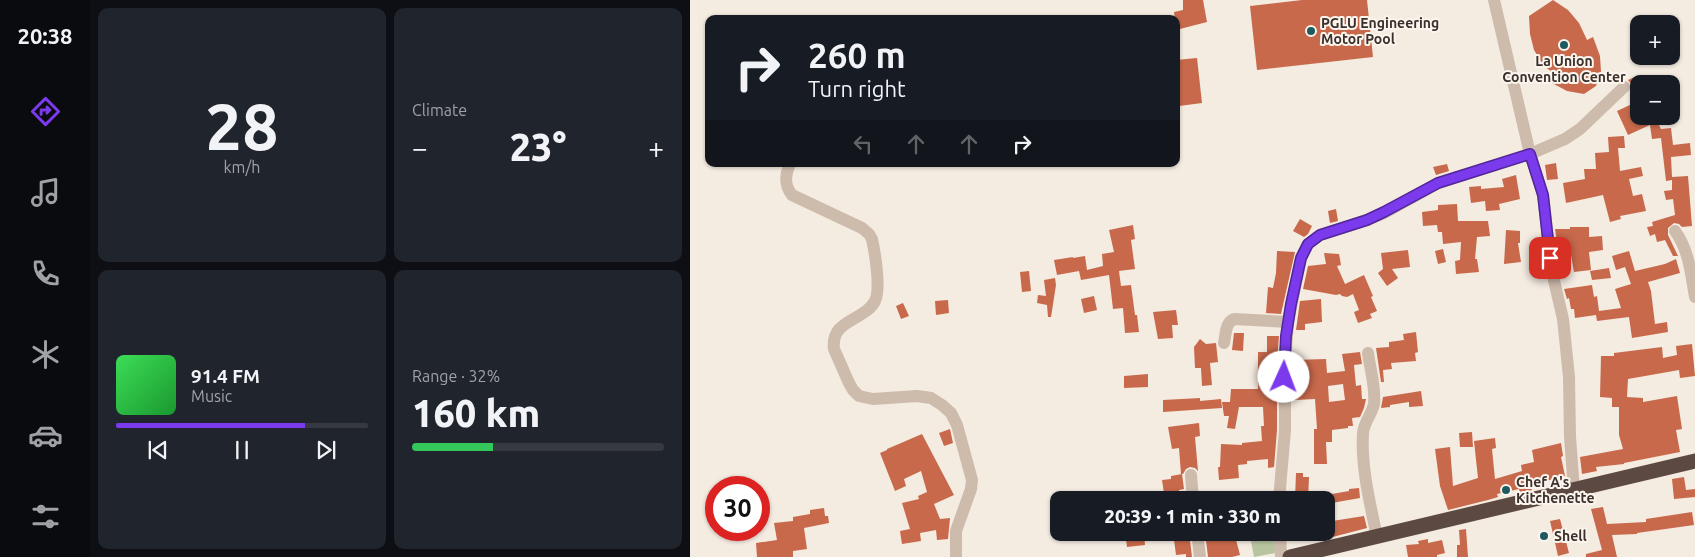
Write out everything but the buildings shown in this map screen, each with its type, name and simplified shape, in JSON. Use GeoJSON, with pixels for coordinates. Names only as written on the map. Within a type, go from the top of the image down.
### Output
{"type":"FeatureCollection","features":[{"type":"Feature","properties":{"kind":"highway"},"geometry":{"type":"LineString","coordinates":[[1290,557],[1695,461]]}},
{"type":"Feature","properties":{"kind":"street"},"geometry":{"type":"LineString","coordinates":[[1494,0],[1530,154],[1543,195],[1552,272],[1566,338],[1574,490]]}},
{"type":"Feature","properties":{"kind":"street"},"geometry":{"type":"LineString","coordinates":[[1280,491],[1285,430],[1285,361],[1288,322],[1303,250],[1308,244],[1320,235],[1367,220],[1438,183],[1530,154],[1573,134],[1624,87]]}},
{"type":"Feature","properties":{"kind":"street"},"geometry":{"type":"LineString","coordinates":[[789,167],[786,185],[792,195],[862,228],[872,239],[877,287],[876,300],[872,306],[837,331],[833,342],[834,349],[853,390],[865,399],[873,400],[917,396],[931,398],[951,414],[957,425],[971,474],[972,485],[958,524],[955,540],[956,557]]}},
{"type":"Feature","properties":{"kind":"street"},"geometry":{"type":"LineString","coordinates":[[1675,231],[1681,238],[1686,253],[1695,297]]}},
{"type":"Feature","properties":{"kind":"street"},"geometry":{"type":"LineString","coordinates":[[1224,343],[1227,327],[1234,318],[1288,322]]}},
{"type":"Feature","properties":{"kind":"street"},"geometry":{"type":"LineString","coordinates":[[1368,353],[1374,398],[1372,410],[1364,427],[1363,451],[1370,504],[1377,537]]}},
{"type":"Feature","properties":{"kind":"street"},"geometry":{"type":"LineString","coordinates":[[1192,475],[1193,491]]}},
{"type":"Feature","properties":{"kind":"street"},"geometry":{"type":"LineString","coordinates":[[1198,541],[1200,557]]}},
{"type":"Feature","properties":{"kind":"street"},"geometry":{"type":"LineString","coordinates":[[1281,541],[1282,557]]}},
{"type":"Feature","properties":{"kind":"green space"},"geometry":{"type":"Polygon","coordinates":[[[1251,541],[1282,541],[1285,551],[1254,557],[1251,541]]]}},
{"type":"Feature","properties":{"kind":"place","name":"PGLU Engineering Motor Pool"},"geometry":{"type":"Point","coordinates":[1311,31]}},
{"type":"Feature","properties":{"kind":"place","name":"La Union Convention Center"},"geometry":{"type":"Point","coordinates":[1564,45]}},
{"type":"Feature","properties":{"kind":"place","name":"Chef A's Kitchenette"},"geometry":{"type":"Point","coordinates":[1506,490]}},
{"type":"Feature","properties":{"kind":"place","name":"Shell"},"geometry":{"type":"Point","coordinates":[1544,536]}},
{"type":"Feature","properties":{"kind":"route"},"geometry":{"type":"LineString","coordinates":[[1284,377],[1288,322],[1303,250],[1313,239],[1320,235],[1367,220],[1438,183],[1530,154],[1543,195],[1550,258]]}}]}
